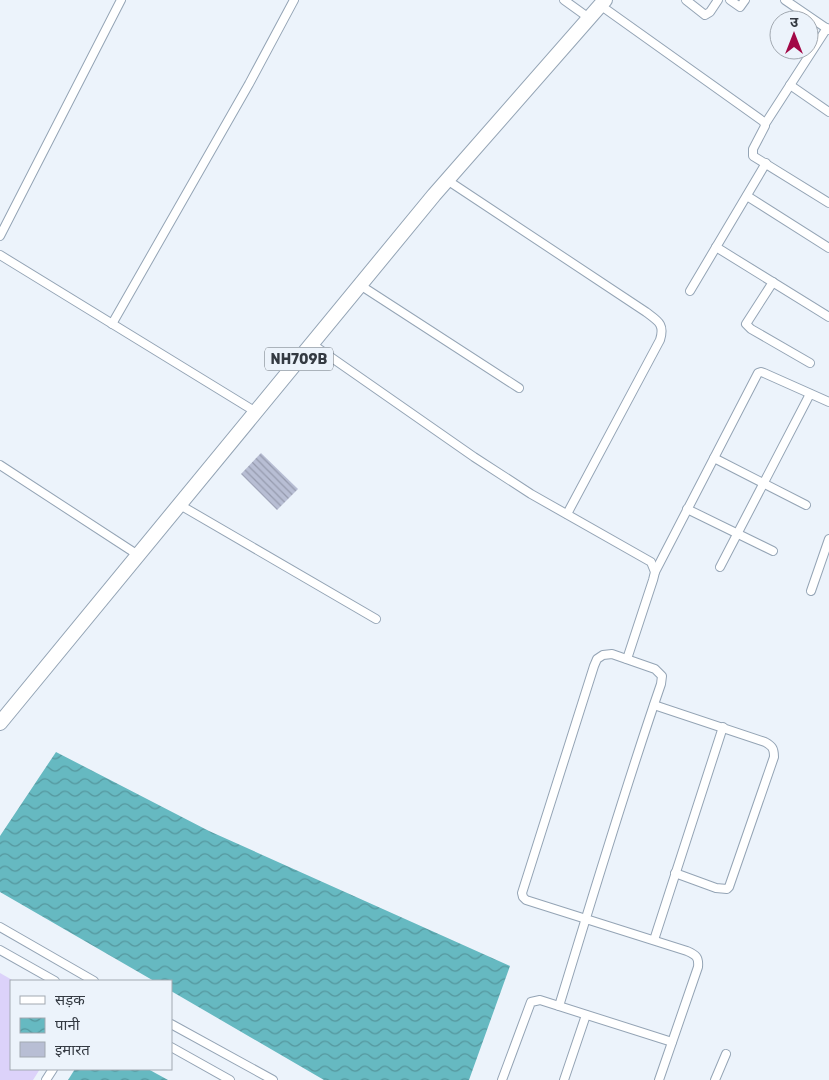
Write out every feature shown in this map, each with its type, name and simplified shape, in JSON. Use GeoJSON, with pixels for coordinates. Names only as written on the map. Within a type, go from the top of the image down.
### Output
{"type":"FeatureCollection","features":[{"type":"Feature","properties":{"kind":"highway","name":"NH709B"},"geometry":{"type":"LineString","coordinates":[[0,724],[447,180],[603,2]]}},
{"type":"Feature","properties":{"kind":"street"},"geometry":{"type":"LineString","coordinates":[[0,236],[121,0]]}},
{"type":"Feature","properties":{"kind":"street"},"geometry":{"type":"LineString","coordinates":[[112,324],[249,84],[294,0]]}},
{"type":"Feature","properties":{"kind":"street"},"geometry":{"type":"LineString","coordinates":[[564,0],[589,18]]}},
{"type":"Feature","properties":{"kind":"street"},"geometry":{"type":"LineString","coordinates":[[686,0],[705,15],[710,12],[718,0]]}},
{"type":"Feature","properties":{"kind":"street"},"geometry":{"type":"LineString","coordinates":[[730,0],[740,7],[745,0]]}},
{"type":"Feature","properties":{"kind":"street"},"geometry":{"type":"LineString","coordinates":[[785,0],[828,29],[765,124],[752,153],[753,156],[829,203]]}},
{"type":"Feature","properties":{"kind":"street"},"geometry":{"type":"LineString","coordinates":[[603,2],[765,124]]}},
{"type":"Feature","properties":{"kind":"street"},"geometry":{"type":"LineString","coordinates":[[790,85],[829,112]]}},
{"type":"Feature","properties":{"kind":"street"},"geometry":{"type":"LineString","coordinates":[[690,291],[766,164]]}},
{"type":"Feature","properties":{"kind":"street"},"geometry":{"type":"LineString","coordinates":[[447,180],[646,312],[661,326],[660,340],[567,514]]}},
{"type":"Feature","properties":{"kind":"street"},"geometry":{"type":"LineString","coordinates":[[747,196],[829,248]]}},
{"type":"Feature","properties":{"kind":"street"},"geometry":{"type":"LineString","coordinates":[[716,247],[829,316]]}},
{"type":"Feature","properties":{"kind":"street"},"geometry":{"type":"LineString","coordinates":[[0,255],[256,412]]}},
{"type":"Feature","properties":{"kind":"street"},"geometry":{"type":"LineString","coordinates":[[773,282],[746,324],[751,329],[810,363]]}},
{"type":"Feature","properties":{"kind":"street"},"geometry":{"type":"LineString","coordinates":[[360,285],[519,388]]}},
{"type":"Feature","properties":{"kind":"street"},"geometry":{"type":"LineString","coordinates":[[312,344],[453,444],[531,494],[645,558],[651,562],[655,572]]}},
{"type":"Feature","properties":{"kind":"street"},"geometry":{"type":"LineString","coordinates":[[627,659],[655,572],[758,374],[764,373],[829,402]]}},
{"type":"Feature","properties":{"kind":"street"},"geometry":{"type":"LineString","coordinates":[[720,567],[810,394]]}},
{"type":"Feature","properties":{"kind":"street"},"geometry":{"type":"LineString","coordinates":[[714,458],[806,505]]}},
{"type":"Feature","properties":{"kind":"street"},"geometry":{"type":"LineString","coordinates":[[0,465],[138,555]]}},
{"type":"Feature","properties":{"kind":"street"},"geometry":{"type":"LineString","coordinates":[[180,505],[376,619]]}},
{"type":"Feature","properties":{"kind":"street"},"geometry":{"type":"LineString","coordinates":[[687,509],[773,551]]}},
{"type":"Feature","properties":{"kind":"street"},"geometry":{"type":"LineString","coordinates":[[811,591],[828,543]]}},
{"type":"Feature","properties":{"kind":"street"},"geometry":{"type":"LineString","coordinates":[[559,1006],[586,919],[608,844],[661,684],[662,676],[660,672],[612,654],[603,655],[597,659],[594,666],[522,893],[526,900],[586,919],[654,940],[696,954],[699,960],[698,967],[659,1080]]}},
{"type":"Feature","properties":{"kind":"street"},"geometry":{"type":"LineString","coordinates":[[654,705],[772,745],[774,751],[774,757],[729,887],[726,889],[716,888],[676,873]]}},
{"type":"Feature","properties":{"kind":"street"},"geometry":{"type":"LineString","coordinates":[[654,940],[722,727]]}},
{"type":"Feature","properties":{"kind":"street"},"geometry":{"type":"LineString","coordinates":[[0,927],[92,980]]}},
{"type":"Feature","properties":{"kind":"street"},"geometry":{"type":"LineString","coordinates":[[0,950],[53,980]]}},
{"type":"Feature","properties":{"kind":"street"},"geometry":{"type":"LineString","coordinates":[[502,1080],[531,1002],[540,1000],[672,1042]]}},
{"type":"Feature","properties":{"kind":"street"},"geometry":{"type":"LineString","coordinates":[[564,1080],[586,1015]]}},
{"type":"Feature","properties":{"kind":"street"},"geometry":{"type":"LineString","coordinates":[[172,1025],[273,1080]]}},
{"type":"Feature","properties":{"kind":"street"},"geometry":{"type":"LineString","coordinates":[[172,1048],[230,1080]]}},
{"type":"Feature","properties":{"kind":"street"},"geometry":{"type":"LineString","coordinates":[[715,1080],[726,1054]]}},
{"type":"Feature","properties":{"kind":"shaded area"},"geometry":{"type":"Polygon","coordinates":[[[0,973],[12,980],[10,980],[10,1070],[39,1070],[33,1080],[0,1080],[0,973]]]}},
{"type":"Feature","properties":{"kind":"water"},"geometry":{"type":"Polygon","coordinates":[[[56,752],[209,831],[510,966],[469,1080],[324,1080],[172,992],[172,980],[152,980],[0,892],[0,836],[56,752]]]}},
{"type":"Feature","properties":{"kind":"water"},"geometry":{"type":"Polygon","coordinates":[[[74,1070],[150,1070],[168,1080],[68,1080],[74,1070]]]}},
{"type":"Feature","properties":{"kind":"building"},"geometry":{"type":"Polygon","coordinates":[[[261,453],[298,489],[277,510],[241,474],[261,453]]]}}]}
